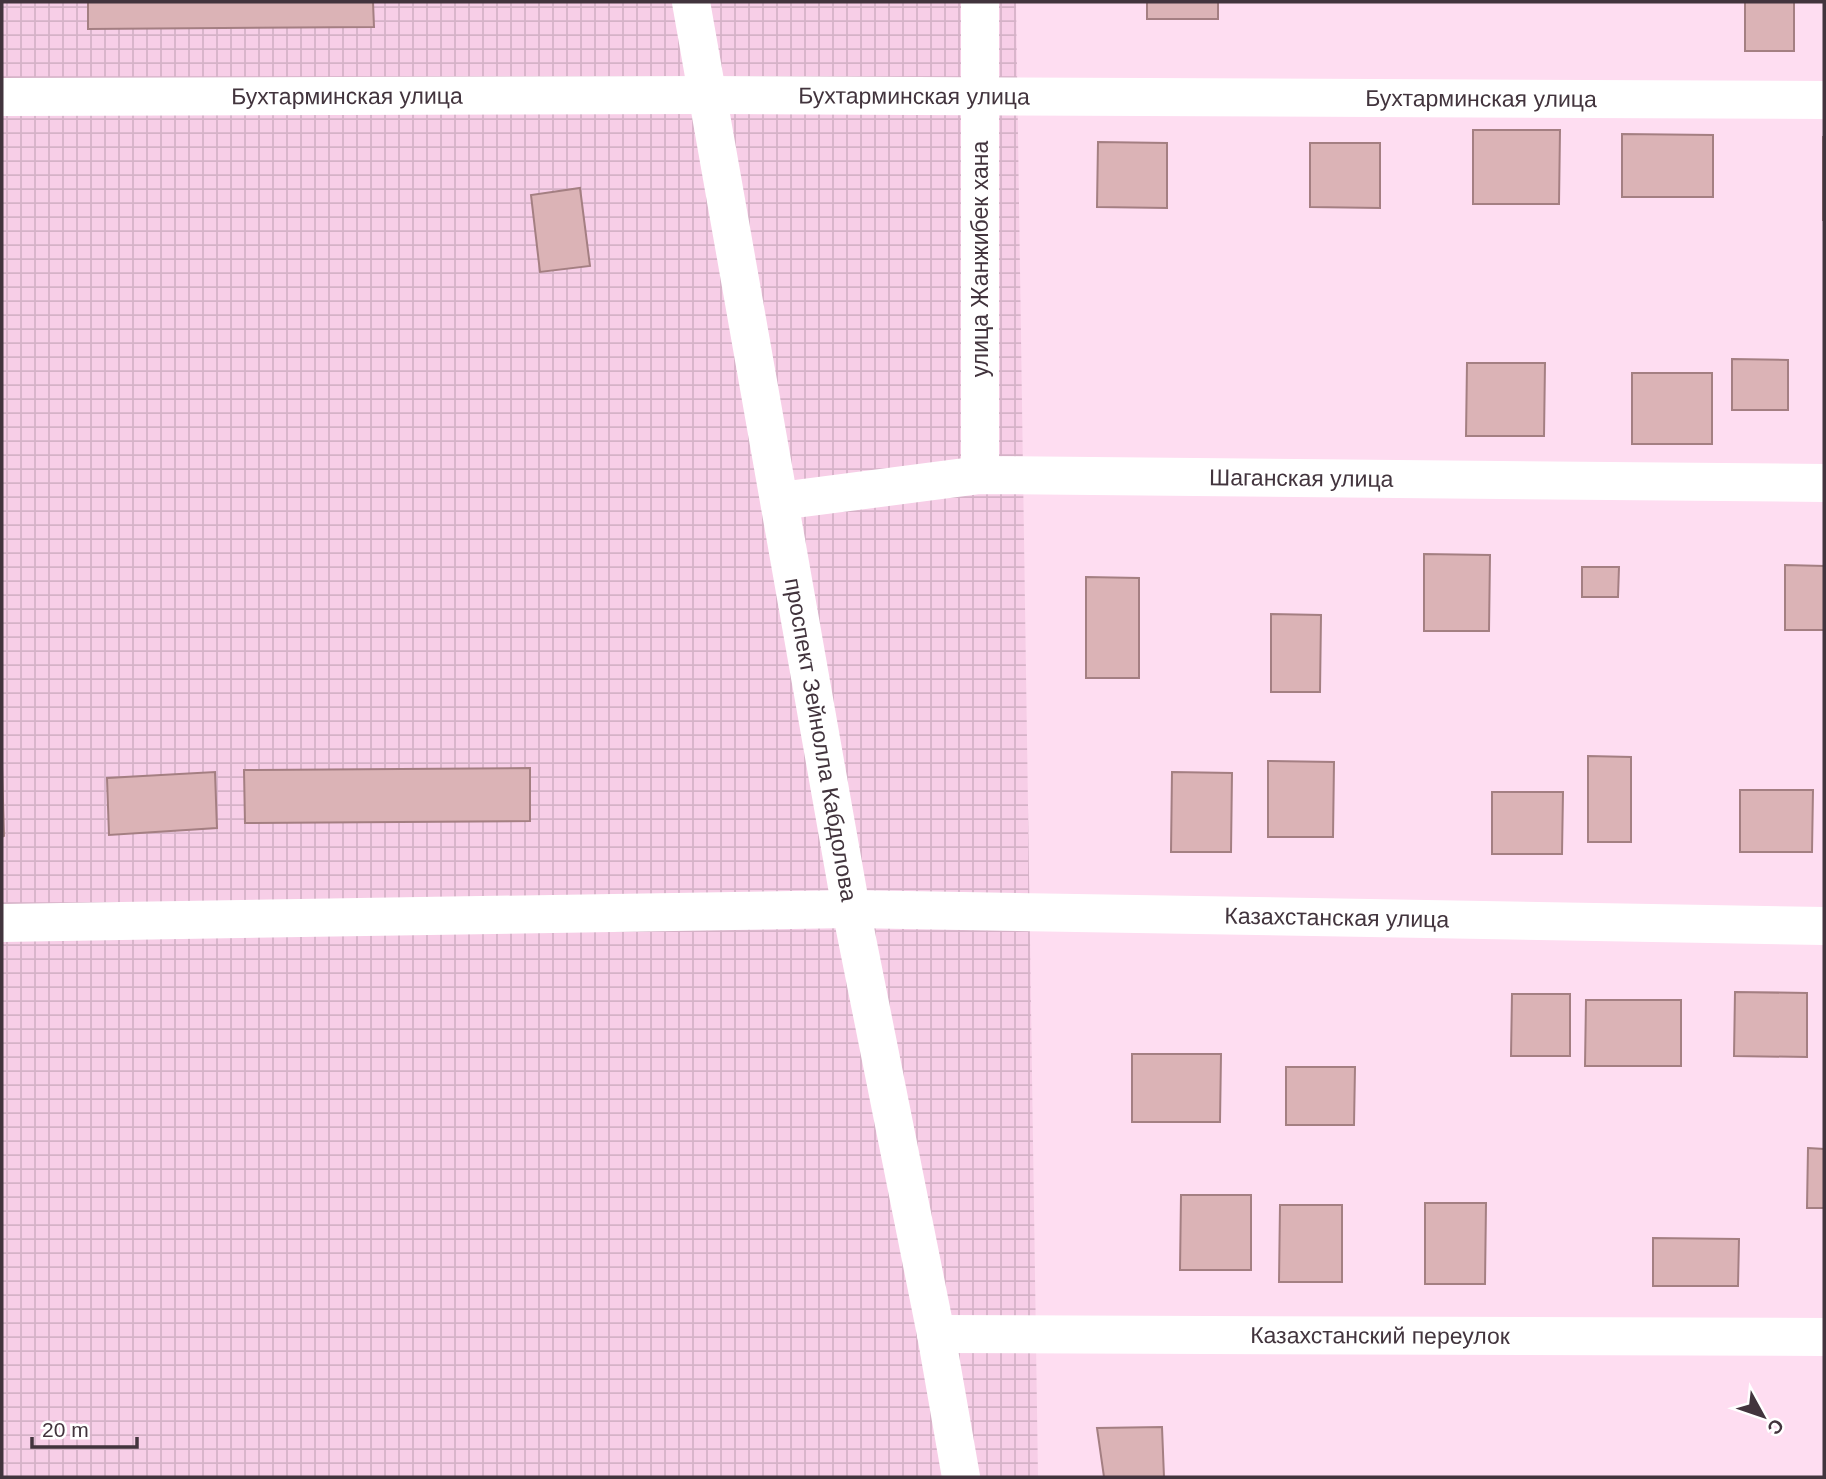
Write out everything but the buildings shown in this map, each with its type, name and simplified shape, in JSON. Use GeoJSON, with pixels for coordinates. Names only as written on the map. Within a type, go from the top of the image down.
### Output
{"type":"FeatureCollection","features":[{"type":"Feature","properties":{"kind":"street","name":"проспект Зейнолла Кабдолова"},"geometry":{"type":"LineString","coordinates":[[691,2],[851,909],[936,1334],[961,1477]]}},
{"type":"Feature","properties":{"kind":"street","name":"улица Жанжибек хана"},"geometry":{"type":"LineString","coordinates":[[980,475],[981,2]]}},
{"type":"Feature","properties":{"kind":"street","name":"Бухтарминская улица"},"geometry":{"type":"LineString","coordinates":[[2,97],[708,95],[1824,100]]}},
{"type":"Feature","properties":{"kind":"street","name":"Шаганская улица"},"geometry":{"type":"LineString","coordinates":[[779,501],[980,475],[1824,483]]}},
{"type":"Feature","properties":{"kind":"street","name":"Казахстанская улица"},"geometry":{"type":"LineString","coordinates":[[2,923],[851,909],[1824,926]]}},
{"type":"Feature","properties":{"kind":"street","name":"Казахстанский переулок"},"geometry":{"type":"LineString","coordinates":[[936,1334],[1824,1337]]}},
{"type":"Feature","properties":{"kind":"shaded area"},"geometry":{"type":"Polygon","coordinates":[[[2,2],[1016,2],[1038,1477],[2,1477],[2,2]]]}}]}
